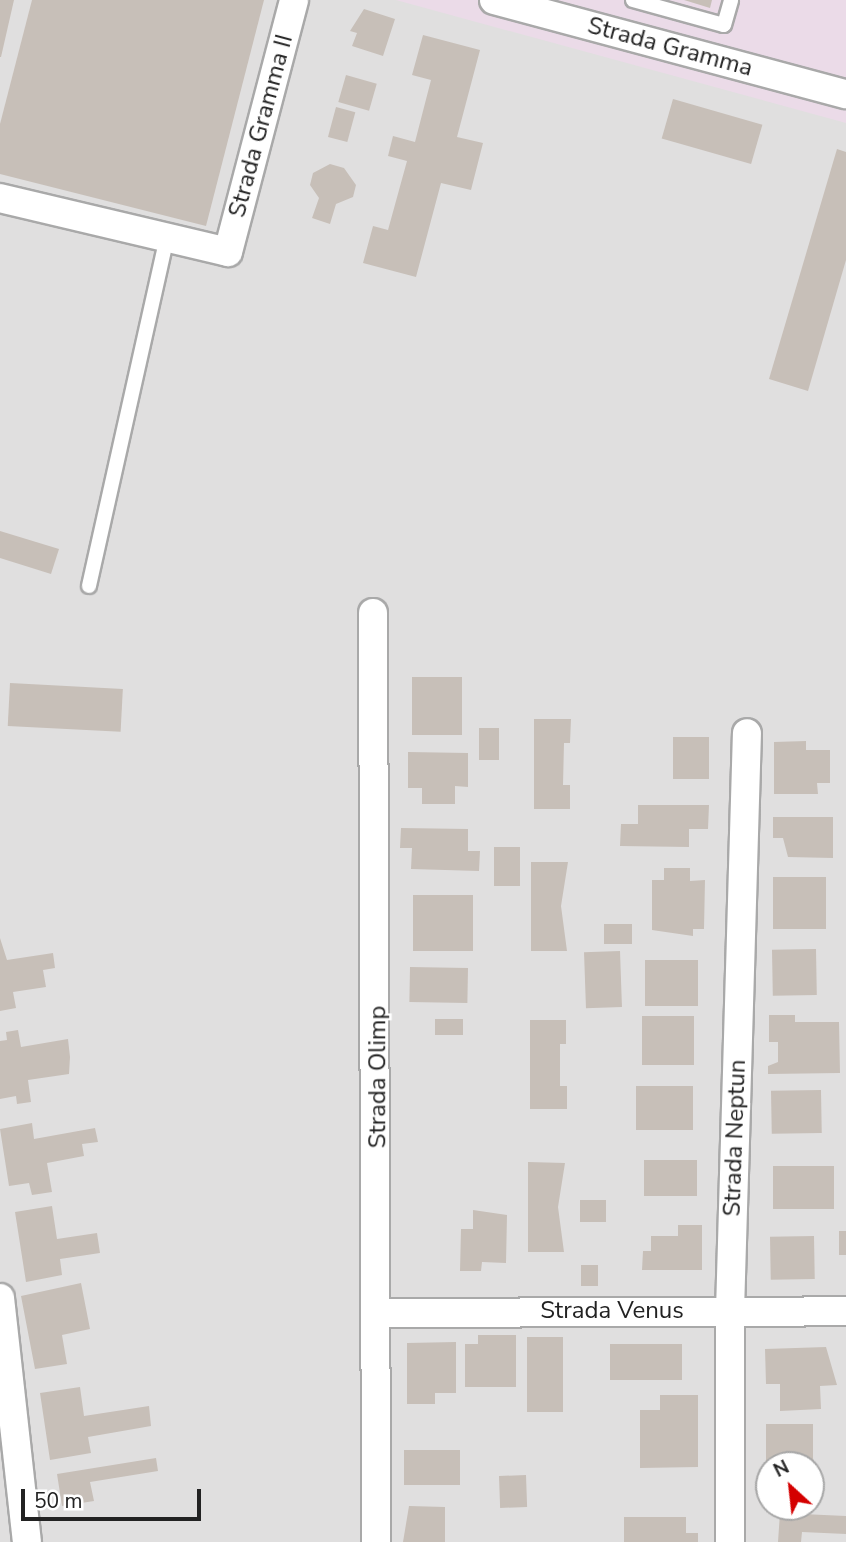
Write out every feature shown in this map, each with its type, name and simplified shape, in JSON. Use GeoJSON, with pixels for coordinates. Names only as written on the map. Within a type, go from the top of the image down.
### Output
{"type":"FeatureCollection","features":[{"type":"Feature","properties":{"kind":"street","name":"Strada Gramma II"},"geometry":{"type":"LineString","coordinates":[[167,236],[228,252],[294,0]]}},
{"type":"Feature","properties":{"kind":"street","name":"Strada Gramma"},"geometry":{"type":"LineString","coordinates":[[494,0],[570,12],[844,88]]}},
{"type":"Feature","properties":{"kind":"street"},"geometry":{"type":"LineString","coordinates":[[0,198],[167,236]]}},
{"type":"Feature","properties":{"kind":"street","name":"Strada Olimp"},"geometry":{"type":"LineString","coordinates":[[373,613],[378,1313],[376,1542]]}},
{"type":"Feature","properties":{"kind":"street","name":"Strada Neptun"},"geometry":{"type":"LineString","coordinates":[[730,1542],[730,1311],[747,733]]}},
{"type":"Feature","properties":{"kind":"street"},"geometry":{"type":"LineString","coordinates":[[0,1298],[6,1386],[27,1542]]}},
{"type":"Feature","properties":{"kind":"street","name":"Strada Venus"},"geometry":{"type":"LineString","coordinates":[[378,1313],[846,1311]]}},
{"type":"Feature","properties":{"kind":"lane"},"geometry":{"type":"LineString","coordinates":[[633,0],[724,25],[731,0]]}},
{"type":"Feature","properties":{"kind":"lane"},"geometry":{"type":"LineString","coordinates":[[89,586],[167,236]]}},
{"type":"Feature","properties":{"kind":"shaded area"},"geometry":{"type":"Polygon","coordinates":[[[0,0],[846,0],[846,1542],[0,1542],[0,0]]]}},
{"type":"Feature","properties":{"kind":"shaded area"},"geometry":{"type":"Polygon","coordinates":[[[396,0],[846,0],[846,123],[396,0]]]}},
{"type":"Feature","properties":{"kind":"building"},"geometry":{"type":"Polygon","coordinates":[[[0,0],[14,0],[1,57],[0,57],[0,0]]]}},
{"type":"Feature","properties":{"kind":"building"},"geometry":{"type":"Polygon","coordinates":[[[32,0],[264,0],[206,226],[0,174],[0,124],[32,0]]]}},
{"type":"Feature","properties":{"kind":"building"},"geometry":{"type":"Polygon","coordinates":[[[684,0],[712,0],[710,8],[684,0]]]}},
{"type":"Feature","properties":{"kind":"building"},"geometry":{"type":"Polygon","coordinates":[[[364,9],[395,19],[383,56],[352,46],[357,33],[350,31],[364,9]]]}},
{"type":"Feature","properties":{"kind":"building"},"geometry":{"type":"Polygon","coordinates":[[[423,35],[480,50],[457,137],[483,143],[471,190],[441,183],[416,277],[363,263],[373,226],[388,230],[407,161],[388,156],[393,136],[415,142],[431,80],[412,75],[423,35]]]}},
{"type":"Feature","properties":{"kind":"building"},"geometry":{"type":"Polygon","coordinates":[[[346,75],[377,84],[369,111],[338,102],[346,75]]]}},
{"type":"Feature","properties":{"kind":"building"},"geometry":{"type":"Polygon","coordinates":[[[673,99],[762,125],[751,164],[662,138],[673,99]]]}},
{"type":"Feature","properties":{"kind":"building"},"geometry":{"type":"Polygon","coordinates":[[[336,107],[355,112],[347,142],[328,137],[336,107]]]}},
{"type":"Feature","properties":{"kind":"building"},"geometry":{"type":"Polygon","coordinates":[[[837,149],[846,152],[846,260],[808,391],[769,379],[837,149]]]}},
{"type":"Feature","properties":{"kind":"building"},"geometry":{"type":"Polygon","coordinates":[[[330,164],[344,168],[356,185],[353,197],[336,204],[330,224],[312,218],[319,198],[310,185],[313,173],[330,164]]]}},
{"type":"Feature","properties":{"kind":"building"},"geometry":{"type":"Polygon","coordinates":[[[0,531],[59,549],[51,574],[0,558],[0,531]]]}},
{"type":"Feature","properties":{"kind":"building"},"geometry":{"type":"Polygon","coordinates":[[[412,677],[462,677],[462,735],[412,735],[412,677]]]}},
{"type":"Feature","properties":{"kind":"building"},"geometry":{"type":"Polygon","coordinates":[[[10,683],[123,689],[121,732],[8,726],[10,683]]]}},
{"type":"Feature","properties":{"kind":"building"},"geometry":{"type":"Polygon","coordinates":[[[534,719],[571,719],[570,743],[564,743],[563,785],[570,785],[570,809],[534,809],[534,719]]]}},
{"type":"Feature","properties":{"kind":"building"},"geometry":{"type":"Polygon","coordinates":[[[479,728],[499,728],[499,760],[479,760],[479,728]]]}},
{"type":"Feature","properties":{"kind":"building"},"geometry":{"type":"Polygon","coordinates":[[[673,737],[709,737],[709,779],[673,779],[673,737]]]}},
{"type":"Feature","properties":{"kind":"building"},"geometry":{"type":"Polygon","coordinates":[[[806,741],[806,750],[830,750],[830,783],[817,783],[818,794],[774,794],[774,742],[806,741]]]}},
{"type":"Feature","properties":{"kind":"building"},"geometry":{"type":"Polygon","coordinates":[[[408,752],[468,753],[468,787],[455,786],[455,804],[422,804],[422,788],[408,788],[408,752]]]}},
{"type":"Feature","properties":{"kind":"building"},"geometry":{"type":"Polygon","coordinates":[[[638,805],[709,805],[708,829],[689,829],[689,847],[620,846],[621,824],[638,824],[638,805]]]}},
{"type":"Feature","properties":{"kind":"building"},"geometry":{"type":"Polygon","coordinates":[[[773,817],[833,817],[833,858],[788,857],[783,838],[773,838],[773,817]]]}},
{"type":"Feature","properties":{"kind":"building"},"geometry":{"type":"Polygon","coordinates":[[[401,828],[468,829],[468,851],[480,851],[479,871],[411,869],[412,848],[400,848],[401,828]]]}},
{"type":"Feature","properties":{"kind":"building"},"geometry":{"type":"Polygon","coordinates":[[[494,847],[520,847],[520,886],[494,886],[494,847]]]}},
{"type":"Feature","properties":{"kind":"building"},"geometry":{"type":"Polygon","coordinates":[[[531,862],[568,862],[561,906],[567,951],[531,951],[531,862]]]}},
{"type":"Feature","properties":{"kind":"building"},"geometry":{"type":"Polygon","coordinates":[[[664,868],[690,868],[690,881],[705,880],[704,929],[693,929],[693,936],[652,930],[652,880],[664,880],[664,868]]]}},
{"type":"Feature","properties":{"kind":"building"},"geometry":{"type":"Polygon","coordinates":[[[773,877],[826,877],[826,929],[773,929],[773,877]]]}},
{"type":"Feature","properties":{"kind":"building"},"geometry":{"type":"Polygon","coordinates":[[[413,895],[473,895],[473,951],[413,951],[413,895]]]}},
{"type":"Feature","properties":{"kind":"building"},"geometry":{"type":"Polygon","coordinates":[[[604,924],[632,924],[632,944],[604,944],[604,924]]]}},
{"type":"Feature","properties":{"kind":"building"},"geometry":{"type":"Polygon","coordinates":[[[0,938],[7,960],[53,953],[55,968],[43,970],[46,987],[13,992],[16,1008],[0,1011],[0,938]]]}},
{"type":"Feature","properties":{"kind":"building"},"geometry":{"type":"Polygon","coordinates":[[[816,949],[817,995],[773,996],[772,950],[816,949]]]}},
{"type":"Feature","properties":{"kind":"building"},"geometry":{"type":"Polygon","coordinates":[[[620,951],[622,1007],[586,1008],[584,952],[620,951]]]}},
{"type":"Feature","properties":{"kind":"building"},"geometry":{"type":"Polygon","coordinates":[[[645,960],[698,960],[698,1006],[645,1006],[645,960]]]}},
{"type":"Feature","properties":{"kind":"building"},"geometry":{"type":"Polygon","coordinates":[[[410,967],[468,968],[467,1003],[409,1002],[410,967]]]}},
{"type":"Feature","properties":{"kind":"building"},"geometry":{"type":"Polygon","coordinates":[[[769,1015],[795,1015],[795,1022],[839,1022],[840,1073],[768,1074],[768,1066],[778,1062],[778,1042],[769,1042],[769,1015]]]}},
{"type":"Feature","properties":{"kind":"building"},"geometry":{"type":"Polygon","coordinates":[[[642,1016],[694,1016],[694,1065],[642,1065],[642,1016]]]}},
{"type":"Feature","properties":{"kind":"building"},"geometry":{"type":"Polygon","coordinates":[[[435,1019],[463,1019],[463,1035],[435,1035],[435,1019]]]}},
{"type":"Feature","properties":{"kind":"building"},"geometry":{"type":"Polygon","coordinates":[[[530,1020],[566,1020],[566,1044],[560,1044],[560,1086],[567,1086],[567,1109],[530,1109],[530,1020]]]}},
{"type":"Feature","properties":{"kind":"building"},"geometry":{"type":"Polygon","coordinates":[[[18,1030],[21,1047],[68,1039],[70,1057],[69,1074],[28,1080],[31,1102],[17,1104],[16,1096],[0,1099],[0,1041],[7,1040],[6,1032],[18,1030]]]}},
{"type":"Feature","properties":{"kind":"building"},"geometry":{"type":"Polygon","coordinates":[[[636,1086],[693,1086],[693,1130],[636,1130],[636,1086]]]}},
{"type":"Feature","properties":{"kind":"building"},"geometry":{"type":"Polygon","coordinates":[[[821,1090],[822,1133],[772,1134],[771,1091],[821,1090]]]}},
{"type":"Feature","properties":{"kind":"building"},"geometry":{"type":"Polygon","coordinates":[[[32,1123],[34,1139],[95,1128],[98,1142],[82,1144],[84,1156],[47,1163],[52,1192],[32,1195],[29,1183],[9,1186],[0,1129],[32,1123]]]}},
{"type":"Feature","properties":{"kind":"building"},"geometry":{"type":"Polygon","coordinates":[[[644,1160],[697,1160],[697,1196],[644,1196],[644,1160]]]}},
{"type":"Feature","properties":{"kind":"building"},"geometry":{"type":"Polygon","coordinates":[[[528,1162],[565,1163],[558,1207],[564,1252],[528,1252],[528,1162]]]}},
{"type":"Feature","properties":{"kind":"building"},"geometry":{"type":"Polygon","coordinates":[[[773,1166],[834,1166],[834,1209],[773,1209],[773,1166]]]}},
{"type":"Feature","properties":{"kind":"building"},"geometry":{"type":"Polygon","coordinates":[[[580,1200],[606,1200],[606,1222],[580,1222],[580,1200]]]}},
{"type":"Feature","properties":{"kind":"building"},"geometry":{"type":"Polygon","coordinates":[[[52,1206],[57,1239],[97,1233],[100,1253],[60,1259],[62,1275],[26,1282],[15,1212],[52,1206]]]}},
{"type":"Feature","properties":{"kind":"building"},"geometry":{"type":"Polygon","coordinates":[[[473,1210],[507,1215],[506,1263],[482,1262],[481,1271],[460,1271],[461,1229],[473,1229],[473,1210]]]}},
{"type":"Feature","properties":{"kind":"building"},"geometry":{"type":"Polygon","coordinates":[[[678,1225],[702,1225],[702,1270],[642,1270],[643,1251],[651,1251],[651,1236],[678,1236],[678,1225]]]}},
{"type":"Feature","properties":{"kind":"building"},"geometry":{"type":"Polygon","coordinates":[[[839,1231],[846,1231],[846,1255],[839,1255],[839,1231]]]}},
{"type":"Feature","properties":{"kind":"building"},"geometry":{"type":"Polygon","coordinates":[[[814,1236],[815,1279],[771,1280],[770,1237],[814,1236]]]}},
{"type":"Feature","properties":{"kind":"building"},"geometry":{"type":"Polygon","coordinates":[[[581,1265],[598,1265],[598,1286],[581,1286],[581,1265]]]}},
{"type":"Feature","properties":{"kind":"building"},"geometry":{"type":"Polygon","coordinates":[[[81,1283],[90,1329],[62,1335],[67,1364],[35,1369],[21,1296],[81,1283]]]}},
{"type":"Feature","properties":{"kind":"building"},"geometry":{"type":"Polygon","coordinates":[[[478,1335],[516,1335],[516,1387],[465,1387],[465,1344],[478,1344],[478,1335]]]}},
{"type":"Feature","properties":{"kind":"building"},"geometry":{"type":"Polygon","coordinates":[[[527,1337],[563,1337],[563,1412],[527,1412],[527,1337]]]}},
{"type":"Feature","properties":{"kind":"building"},"geometry":{"type":"Polygon","coordinates":[[[456,1342],[456,1393],[435,1393],[435,1404],[407,1404],[407,1343],[456,1342]]]}},
{"type":"Feature","properties":{"kind":"building"},"geometry":{"type":"Polygon","coordinates":[[[610,1344],[682,1344],[682,1380],[610,1380],[610,1344]]]}},
{"type":"Feature","properties":{"kind":"building"},"geometry":{"type":"Polygon","coordinates":[[[826,1347],[837,1385],[820,1386],[821,1409],[780,1411],[780,1384],[766,1384],[765,1349],[826,1347]]]}},
{"type":"Feature","properties":{"kind":"building"},"geometry":{"type":"Polygon","coordinates":[[[80,1387],[84,1416],[149,1406],[151,1426],[88,1437],[91,1453],[50,1460],[40,1393],[80,1387]]]}},
{"type":"Feature","properties":{"kind":"building"},"geometry":{"type":"Polygon","coordinates":[[[660,1395],[698,1395],[698,1467],[640,1468],[640,1410],[660,1410],[660,1395]]]}},
{"type":"Feature","properties":{"kind":"building"},"geometry":{"type":"Polygon","coordinates":[[[766,1424],[813,1424],[813,1451],[766,1451],[766,1424]]]}},
{"type":"Feature","properties":{"kind":"building"},"geometry":{"type":"Polygon","coordinates":[[[404,1450],[460,1450],[460,1485],[404,1485],[404,1450]]]}},
{"type":"Feature","properties":{"kind":"building"},"geometry":{"type":"Polygon","coordinates":[[[156,1458],[158,1471],[90,1482],[94,1501],[62,1506],[57,1474],[156,1458]]]}},
{"type":"Feature","properties":{"kind":"building"},"geometry":{"type":"Polygon","coordinates":[[[526,1475],[527,1507],[500,1508],[499,1476],[526,1475]]]}},
{"type":"Feature","properties":{"kind":"building"},"geometry":{"type":"Polygon","coordinates":[[[409,1506],[445,1507],[445,1542],[403,1542],[409,1506]]]}},
{"type":"Feature","properties":{"kind":"building"},"geometry":{"type":"Polygon","coordinates":[[[825,1515],[846,1516],[846,1534],[802,1532],[801,1542],[778,1542],[779,1521],[825,1521],[825,1515]]]}},
{"type":"Feature","properties":{"kind":"building"},"geometry":{"type":"Polygon","coordinates":[[[624,1517],[686,1517],[686,1533],[698,1533],[698,1542],[624,1542],[624,1517]]]}}]}
